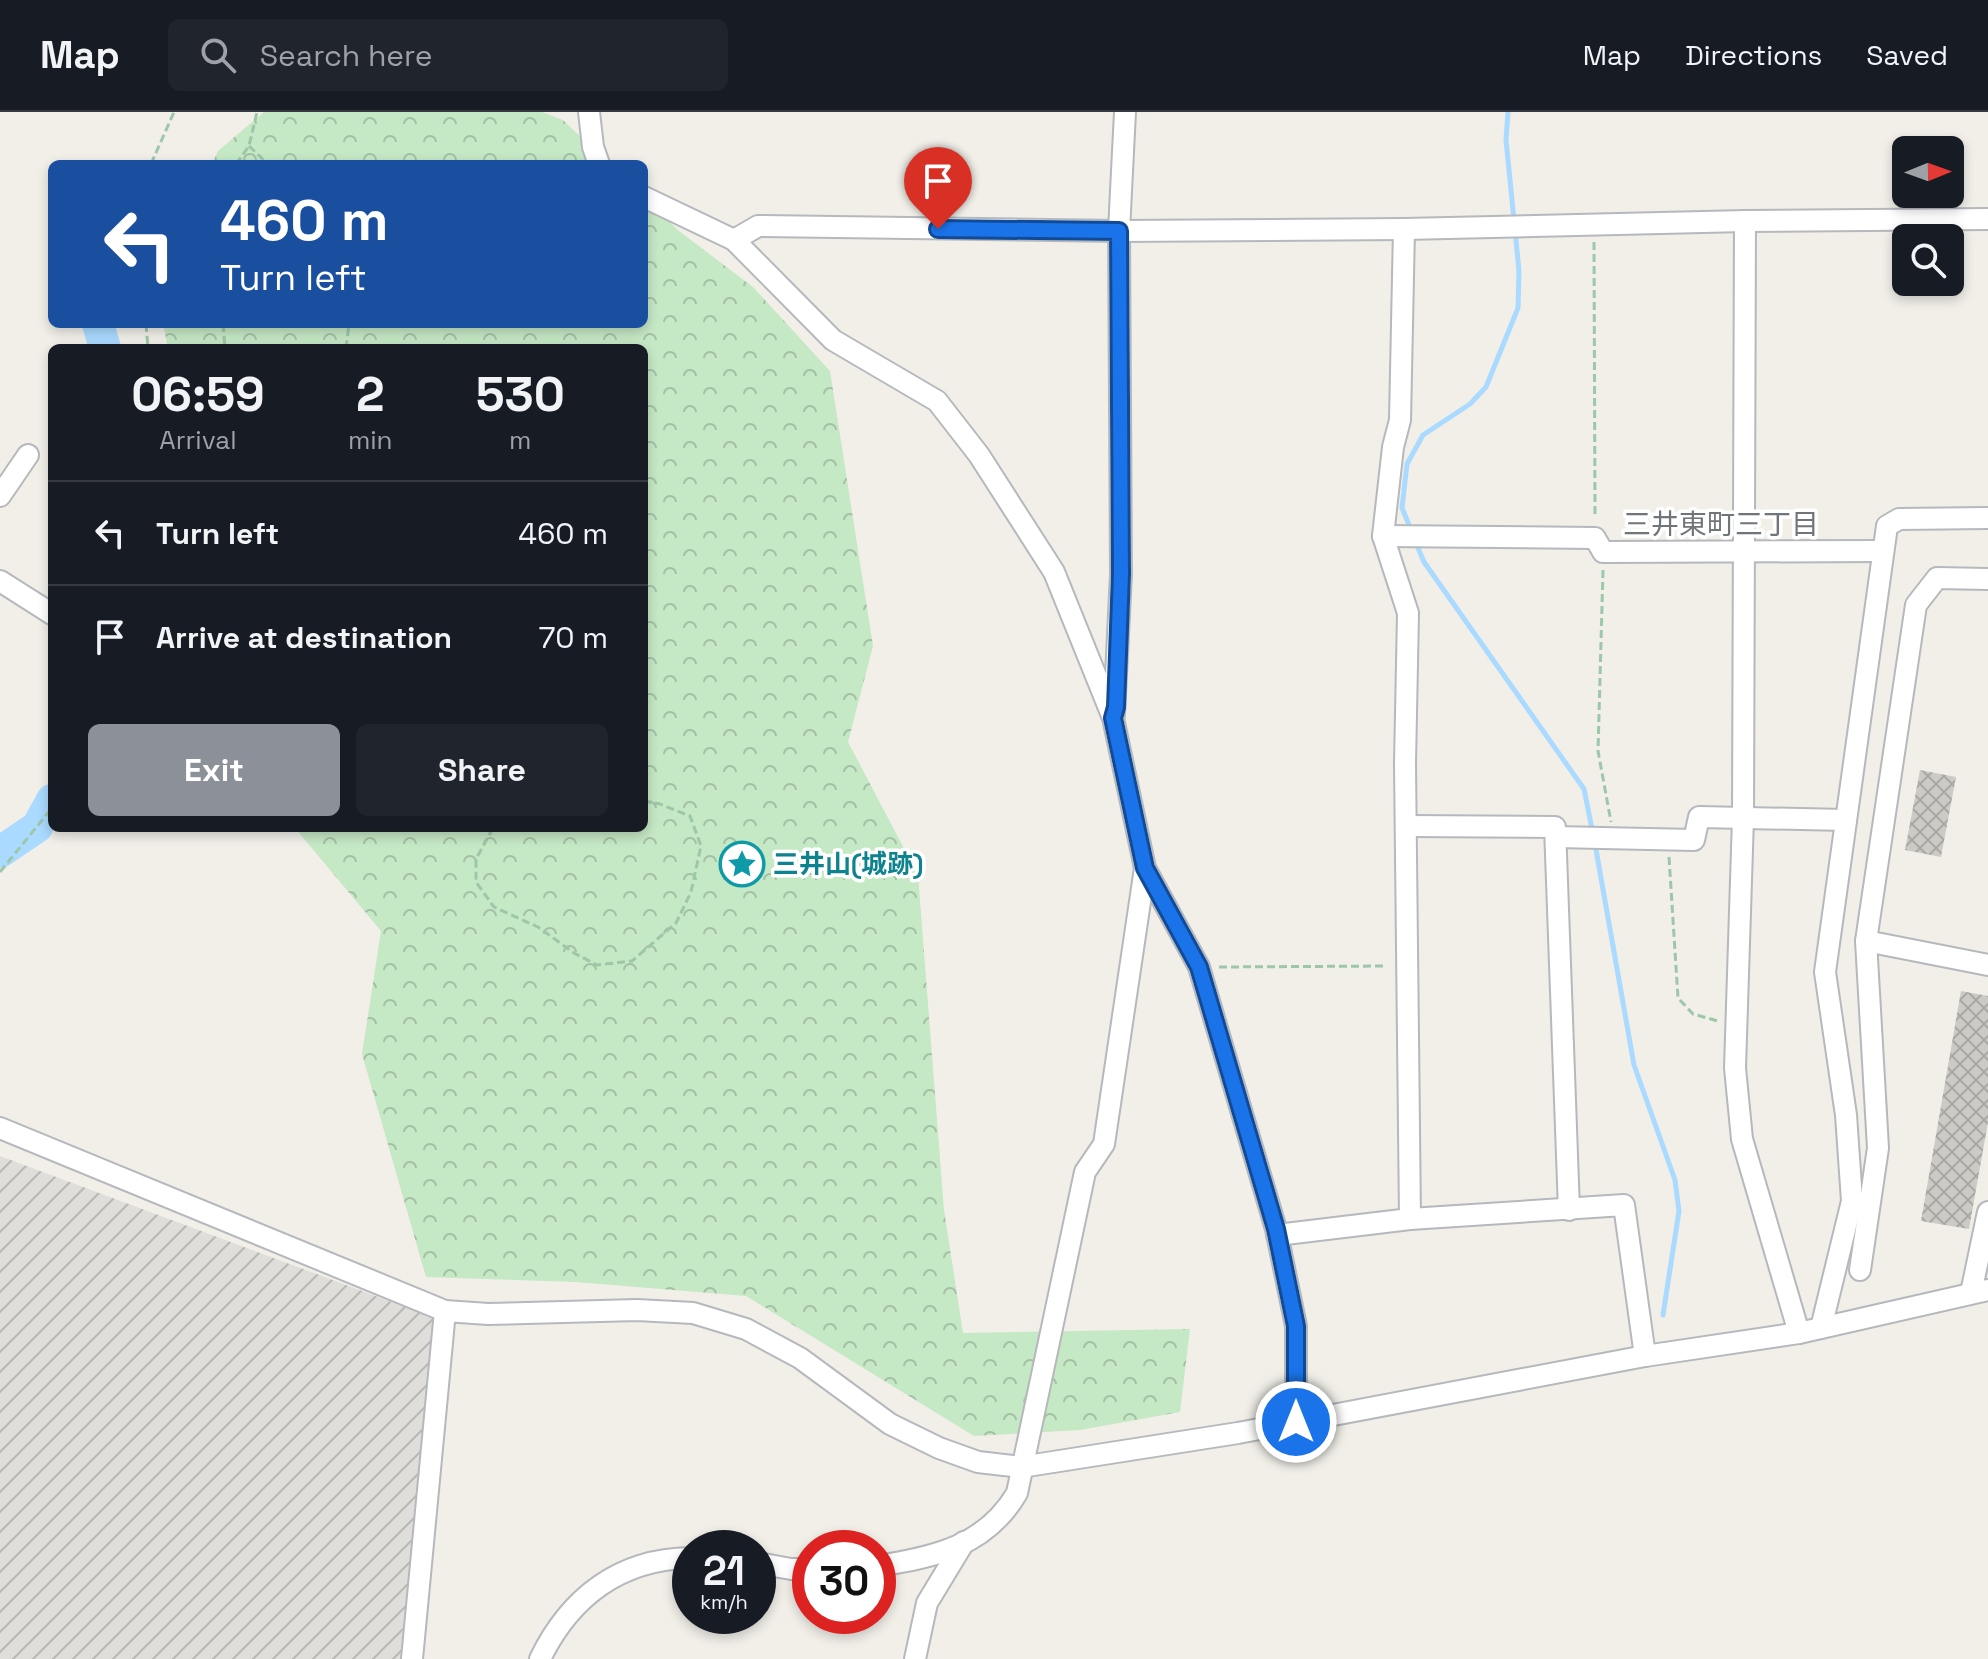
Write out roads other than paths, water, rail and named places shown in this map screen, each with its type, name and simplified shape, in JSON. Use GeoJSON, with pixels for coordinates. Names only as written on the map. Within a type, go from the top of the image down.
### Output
{"type":"FeatureCollection","features":[{"type":"Feature","properties":{"kind":"street"},"geometry":{"type":"LineString","coordinates":[[589,112],[598,160]]}},
{"type":"Feature","properties":{"kind":"street"},"geometry":{"type":"LineString","coordinates":[[1113,718],[1121,574],[1119,231],[1125,112]]}},
{"type":"Feature","properties":{"kind":"street"},"geometry":{"type":"LineString","coordinates":[[648,199],[734,240],[833,340],[937,401],[979,455],[1054,572],[1113,718],[1145,868],[1199,967],[1277,1235],[1296,1326],[1296,1422]]}},
{"type":"Feature","properties":{"kind":"street"},"geometry":{"type":"LineString","coordinates":[[734,240],[758,226],[1119,231],[1988,219]]}},
{"type":"Feature","properties":{"kind":"street"},"geometry":{"type":"LineString","coordinates":[[1745,221],[1743,818],[1735,1068],[1742,1139],[1799,1333]]}},
{"type":"Feature","properties":{"kind":"street"},"geometry":{"type":"LineString","coordinates":[[1404,229],[1400,420],[1393,447],[1383,536],[1408,613],[1406,826],[1410,1219]]}},
{"type":"Feature","properties":{"kind":"street"},"geometry":{"type":"LineString","coordinates":[[0,496],[28,455]]}},
{"type":"Feature","properties":{"kind":"street"},"geometry":{"type":"LineString","coordinates":[[1821,1328],[1852,1201],[1846,1115],[1825,972],[1887,526],[1899,519],[1988,518]]}},
{"type":"Feature","properties":{"kind":"street"},"geometry":{"type":"LineString","coordinates":[[1383,536],[1743,551],[1883,551]]}},
{"type":"Feature","properties":{"kind":"street"},"geometry":{"type":"LineString","coordinates":[[1860,1270],[1878,1148],[1866,941],[1916,605],[1937,578],[1988,579]]}},
{"type":"Feature","properties":{"kind":"street"},"geometry":{"type":"LineString","coordinates":[[0,581],[48,611]]}},
{"type":"Feature","properties":{"kind":"street"},"geometry":{"type":"LineString","coordinates":[[1556,837],[1694,840],[1699,817],[1846,820]]}},
{"type":"Feature","properties":{"kind":"street"},"geometry":{"type":"LineString","coordinates":[[1406,826],[1555,827],[1569,1210]]}},
{"type":"Feature","properties":{"kind":"street"},"geometry":{"type":"LineString","coordinates":[[896,1563],[924,1558],[976,1538],[1005,1514],[1017,1493],[1085,1172],[1104,1144],[1145,868]]}},
{"type":"Feature","properties":{"kind":"street"},"geometry":{"type":"LineString","coordinates":[[1866,941],[1988,965]]}},
{"type":"Feature","properties":{"kind":"street"},"geometry":{"type":"LineString","coordinates":[[0,1128],[445,1311],[488,1314],[637,1310],[693,1313],[746,1329],[786,1351],[890,1424],[939,1448],[978,1462],[1021,1467],[1296,1422],[1645,1356],[1799,1333],[1980,1292],[1988,1212]]}},
{"type":"Feature","properties":{"kind":"street"},"geometry":{"type":"LineString","coordinates":[[1277,1235],[1410,1219],[1624,1205],[1645,1356]]}},
{"type":"Feature","properties":{"kind":"street"},"geometry":{"type":"LineString","coordinates":[[412,1659],[445,1311]]}},
{"type":"Feature","properties":{"kind":"street"},"geometry":{"type":"LineString","coordinates":[[915,1659],[927,1603],[964,1542]]}},
{"type":"Feature","properties":{"kind":"street"},"geometry":{"type":"LineString","coordinates":[[540,1659],[548,1642],[574,1606],[603,1582],[636,1565],[672,1558]]}},
{"type":"Feature","properties":{"kind":"waterway"},"geometry":{"type":"LineString","coordinates":[[1508,112],[1506,140],[1514,220]]}},
{"type":"Feature","properties":{"kind":"waterway"},"geometry":{"type":"LineString","coordinates":[[1412,532],[1402,508],[1407,464],[1423,435],[1470,404],[1486,387],[1518,308],[1519,271],[1515,230]]}},
{"type":"Feature","properties":{"kind":"waterway"},"geometry":{"type":"LineString","coordinates":[[99,328],[104,344]]}},
{"type":"Feature","properties":{"kind":"waterway"},"geometry":{"type":"LineString","coordinates":[[1415,541],[1424,562],[1584,789],[1593,834]]}},
{"type":"Feature","properties":{"kind":"waterway"},"geometry":{"type":"LineString","coordinates":[[0,852],[37,827],[48,807]]}},
{"type":"Feature","properties":{"kind":"waterway"},"geometry":{"type":"LineString","coordinates":[[1595,844],[1634,1065],[1675,1180],[1679,1211],[1663,1315]]}},
{"type":"Feature","properties":{"kind":"place","name":"三井山(城跡)"},"geometry":{"type":"Point","coordinates":[742,864]}},
{"type":"Feature","properties":{"kind":"district","name":"三井東町三丁目"},"geometry":{"type":"Point","coordinates":[1721,524]}}]}
